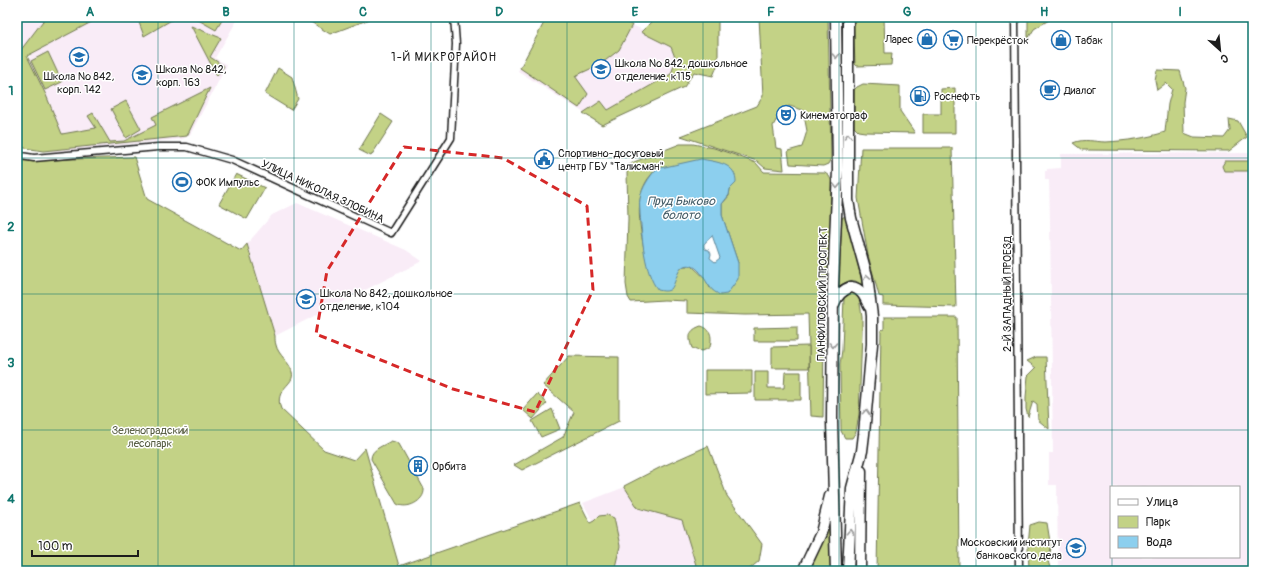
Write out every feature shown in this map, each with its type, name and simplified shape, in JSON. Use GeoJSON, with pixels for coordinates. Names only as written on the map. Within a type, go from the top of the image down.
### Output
{"type":"FeatureCollection","features":[{"type":"Feature","properties":{"kind":"main road","name":"ПАНФИЛОВСКИЙ ПРОСПЕКТ"},"geometry":{"type":"LineString","coordinates":[[836,17],[838,170],[833,306],[832,421],[836,571]]}},
{"type":"Feature","properties":{"kind":"main road"},"geometry":{"type":"LineString","coordinates":[[848,17],[848,200],[851,218],[867,276],[872,316],[872,344],[862,451],[860,494],[860,571]]}},
{"type":"Feature","properties":{"kind":"main road"},"geometry":{"type":"LineString","coordinates":[[833,306],[837,296],[841,292],[851,286],[856,287],[863,294],[872,316]]}},
{"type":"Feature","properties":{"kind":"main road"},"geometry":{"type":"LineString","coordinates":[[848,571],[852,488],[862,451]]}},
{"type":"Feature","properties":{"kind":"main road"},"geometry":{"type":"LineString","coordinates":[[803,571],[812,555],[823,527],[830,499],[833,474]]}},
{"type":"Feature","properties":{"kind":"street","name":"УЛИЦА НИКОЛАЯ ЗЛОБИНА"},"geometry":{"type":"LineString","coordinates":[[17,154],[34,158],[158,147],[187,147],[232,160],[391,234],[451,138],[456,44],[454,17]]}},
{"type":"Feature","properties":{"kind":"street","name":"2-Й ЗАПАДНЫЙ ПРОЕЗД"},"geometry":{"type":"LineString","coordinates":[[1015,17],[1019,571]]}},
{"type":"Feature","properties":{"kind":"highlighted area"},"geometry":{"type":"Polygon","coordinates":[[[404,147],[503,158],[587,206],[593,290],[535,412],[453,389],[316,334],[327,271],[404,147]]]}},
{"type":"Feature","properties":{"kind":"shaded area"},"geometry":{"type":"Polygon","coordinates":[[[17,17],[49,17],[17,74],[17,17]]]}},
{"type":"Feature","properties":{"kind":"shaded area"},"geometry":{"type":"Polygon","coordinates":[[[52,17],[239,17],[215,58],[227,65],[190,135],[183,139],[54,152],[18,148],[17,80],[52,17]]]}},
{"type":"Feature","properties":{"kind":"shaded area","name":"Школа № 842, дошкольное отделение, к115"},"geometry":{"type":"Polygon","coordinates":[[[547,17],[614,17],[681,47],[683,77],[592,118],[518,71],[547,17]]]}},
{"type":"Feature","properties":{"kind":"shaded area"},"geometry":{"type":"Polygon","coordinates":[[[1253,153],[1253,571],[1058,571],[1057,485],[1049,485],[1049,453],[1053,453],[1049,180],[1045,180],[1045,171],[1047,171],[1047,169],[1061,168],[1061,154],[1253,153]]]}},
{"type":"Feature","properties":{"kind":"shaded area","name":"Школа № 842, дошкольное отделение, к104"},"geometry":{"type":"Polygon","coordinates":[[[297,203],[406,250],[422,261],[275,336],[247,244],[272,215],[297,203]]]}},
{"type":"Feature","properties":{"kind":"shaded area"},"geometry":{"type":"Polygon","coordinates":[[[704,457],[718,571],[619,571],[583,503],[704,457]]]}},
{"type":"Feature","properties":{"kind":"green space"},"geometry":{"type":"Polygon","coordinates":[[[46,17],[101,17],[27,56],[46,95],[62,134],[96,128],[88,116],[93,113],[110,142],[124,141],[156,125],[152,117],[210,88],[187,136],[43,151],[19,147],[17,145],[17,55],[46,17]]]}},
{"type":"Feature","properties":{"kind":"green space"},"geometry":{"type":"Polygon","coordinates":[[[137,17],[174,17],[175,18],[144,36],[137,17]]]}},
{"type":"Feature","properties":{"kind":"green space"},"geometry":{"type":"Polygon","coordinates":[[[193,17],[224,17],[216,30],[193,17]]]}},
{"type":"Feature","properties":{"kind":"green space"},"geometry":{"type":"Polygon","coordinates":[[[303,17],[366,17],[370,19],[330,34],[303,17]]]}},
{"type":"Feature","properties":{"kind":"green space"},"geometry":{"type":"Polygon","coordinates":[[[547,17],[614,17],[632,25],[619,50],[601,64],[575,76],[588,94],[579,108],[520,68],[547,17]]]}},
{"type":"Feature","properties":{"kind":"green space"},"geometry":{"type":"Polygon","coordinates":[[[651,17],[718,17],[718,64],[713,76],[694,72],[684,87],[602,125],[583,113],[601,101],[608,110],[671,74],[676,60],[671,47],[641,32],[653,20],[651,17]]]}},
{"type":"Feature","properties":{"kind":"green space"},"geometry":{"type":"Polygon","coordinates":[[[759,17],[828,17],[831,158],[828,164],[823,166],[790,164],[788,151],[802,147],[807,131],[803,110],[789,106],[780,109],[779,115],[773,126],[776,148],[782,149],[784,170],[765,168],[757,161],[681,136],[757,106],[763,96],[759,17]]]}},
{"type":"Feature","properties":{"kind":"green space"},"geometry":{"type":"Polygon","coordinates":[[[853,17],[884,17],[885,53],[892,53],[891,65],[857,66],[855,64],[853,17]]]}},
{"type":"Feature","properties":{"kind":"green space"},"geometry":{"type":"Polygon","coordinates":[[[1028,17],[1043,17],[1049,20],[1034,29],[1028,39],[1028,17]]]}},
{"type":"Feature","properties":{"kind":"green space"},"geometry":{"type":"Polygon","coordinates":[[[191,26],[221,38],[210,57],[224,66],[217,76],[191,26]]]}},
{"type":"Feature","properties":{"kind":"green space"},"geometry":{"type":"Polygon","coordinates":[[[48,52],[62,82],[45,90],[31,61],[48,52]]]}},
{"type":"Feature","properties":{"kind":"green space"},"geometry":{"type":"Polygon","coordinates":[[[278,68],[292,77],[298,99],[291,110],[265,94],[278,68]]]}},
{"type":"Feature","properties":{"kind":"green space"},"geometry":{"type":"Polygon","coordinates":[[[1157,70],[1180,71],[1185,88],[1183,102],[1184,133],[1194,137],[1224,138],[1230,130],[1229,119],[1238,121],[1247,137],[1229,151],[1082,150],[1073,143],[1085,140],[1106,142],[1129,140],[1165,132],[1168,104],[1172,89],[1166,83],[1157,90],[1155,80],[1157,70]]]}},
{"type":"Feature","properties":{"kind":"green space"},"geometry":{"type":"Polygon","coordinates":[[[863,84],[900,86],[900,111],[915,133],[858,131],[854,127],[854,90],[863,84]]]}},
{"type":"Feature","properties":{"kind":"green space"},"geometry":{"type":"Polygon","coordinates":[[[955,88],[955,133],[923,133],[923,114],[941,114],[941,89],[955,88]]]}},
{"type":"Feature","properties":{"kind":"green space"},"geometry":{"type":"Polygon","coordinates":[[[126,101],[141,129],[126,138],[111,109],[126,101]]]}},
{"type":"Feature","properties":{"kind":"green space"},"geometry":{"type":"Polygon","coordinates":[[[381,114],[393,122],[371,156],[359,150],[381,114]]]}},
{"type":"Feature","properties":{"kind":"green space"},"geometry":{"type":"Polygon","coordinates":[[[680,144],[693,144],[714,148],[756,163],[764,172],[825,173],[829,176],[831,180],[831,278],[824,279],[825,291],[820,310],[824,331],[823,417],[811,416],[808,314],[745,315],[687,313],[687,301],[664,300],[631,302],[628,297],[626,284],[628,219],[627,172],[628,166],[634,162],[680,144]],[[656,169],[648,178],[641,193],[639,214],[648,267],[679,270],[684,266],[692,266],[705,278],[710,288],[738,263],[722,215],[722,204],[729,196],[730,189],[736,183],[656,169]]]}},
{"type":"Feature","properties":{"kind":"green space"},"geometry":{"type":"Polygon","coordinates":[[[861,148],[952,148],[956,307],[883,305],[883,297],[879,296],[868,255],[858,198],[861,148]]]}},
{"type":"Feature","properties":{"kind":"green space","name":"Зеленоградский лесопарк"},"geometry":{"type":"Polygon","coordinates":[[[134,157],[147,199],[241,251],[247,244],[275,336],[277,349],[291,368],[292,372],[291,380],[280,396],[279,402],[281,409],[324,450],[354,460],[365,448],[399,566],[580,503],[590,523],[599,516],[607,515],[614,518],[620,546],[615,567],[616,571],[17,571],[17,161],[134,157]]]}},
{"type":"Feature","properties":{"kind":"green space"},"geometry":{"type":"Polygon","coordinates":[[[1225,161],[1253,161],[1253,171],[1224,171],[1222,166],[1225,161]]]}},
{"type":"Feature","properties":{"kind":"green space"},"geometry":{"type":"Polygon","coordinates":[[[236,174],[265,188],[247,219],[219,204],[236,174]]]}},
{"type":"Feature","properties":{"kind":"green space"},"geometry":{"type":"Polygon","coordinates":[[[845,216],[847,218],[863,286],[856,281],[851,280],[838,287],[842,218],[845,216]]]}},
{"type":"Feature","properties":{"kind":"green space"},"geometry":{"type":"Polygon","coordinates":[[[856,292],[859,298],[862,316],[859,414],[856,432],[852,438],[845,438],[841,431],[840,364],[844,297],[847,293],[856,292]]]}},
{"type":"Feature","properties":{"kind":"green space"},"geometry":{"type":"Polygon","coordinates":[[[884,317],[957,317],[959,571],[877,571],[881,330],[884,329],[884,317]]]}},
{"type":"Feature","properties":{"kind":"green space"},"geometry":{"type":"Polygon","coordinates":[[[701,326],[707,329],[711,340],[710,347],[701,351],[692,348],[690,334],[694,329],[701,326]]]}},
{"type":"Feature","properties":{"kind":"green space"},"geometry":{"type":"Polygon","coordinates":[[[797,327],[797,341],[754,341],[754,328],[797,327]]]}},
{"type":"Feature","properties":{"kind":"green space"},"geometry":{"type":"Polygon","coordinates":[[[809,346],[809,368],[772,368],[772,347],[809,346]]]}},
{"type":"Feature","properties":{"kind":"green space"},"geometry":{"type":"Polygon","coordinates":[[[569,356],[619,357],[619,421],[522,470],[514,465],[563,437],[574,412],[543,385],[569,356]]]}},
{"type":"Feature","properties":{"kind":"green space"},"geometry":{"type":"Polygon","coordinates":[[[1036,357],[1046,357],[1049,429],[1038,420],[1037,404],[1033,401],[1028,417],[1026,409],[1028,376],[1036,368],[1027,361],[1036,357]]]}},
{"type":"Feature","properties":{"kind":"green space"},"geometry":{"type":"Polygon","coordinates":[[[705,370],[752,370],[752,393],[705,394],[705,370]]]}},
{"type":"Feature","properties":{"kind":"green space"},"geometry":{"type":"Polygon","coordinates":[[[755,372],[768,372],[768,388],[784,388],[785,372],[801,372],[801,400],[755,400],[755,372]]]}},
{"type":"Feature","properties":{"kind":"green space"},"geometry":{"type":"Polygon","coordinates":[[[537,394],[547,403],[533,419],[523,410],[537,394]]]}},
{"type":"Feature","properties":{"kind":"green space"},"geometry":{"type":"Polygon","coordinates":[[[552,409],[560,429],[541,437],[532,421],[552,409]]]}},
{"type":"Feature","properties":{"kind":"green space"},"geometry":{"type":"Polygon","coordinates":[[[391,441],[399,444],[424,489],[424,493],[419,501],[410,505],[401,506],[397,504],[371,459],[375,450],[391,441]]]}},
{"type":"Feature","properties":{"kind":"green space"},"geometry":{"type":"Polygon","coordinates":[[[708,446],[727,496],[762,544],[759,561],[747,571],[687,571],[696,565],[682,520],[638,508],[624,486],[661,467],[708,446]]]}},
{"type":"Feature","properties":{"kind":"green space"},"geometry":{"type":"Polygon","coordinates":[[[1039,522],[1047,523],[1051,548],[1048,561],[1051,571],[1029,571],[1028,546],[1030,525],[1039,522]]]}},
{"type":"Feature","properties":{"kind":"green space"},"geometry":{"type":"Polygon","coordinates":[[[828,525],[831,539],[831,571],[807,571],[828,525]]]}},
{"type":"Feature","properties":{"kind":"water","name":"Пруд Быково болото"},"geometry":{"type":"Polygon","coordinates":[[[701,159],[719,163],[729,167],[733,171],[736,183],[730,189],[729,195],[722,204],[722,215],[738,263],[738,279],[727,294],[720,295],[713,291],[700,272],[692,266],[687,265],[680,269],[671,289],[665,291],[658,290],[653,283],[644,254],[640,202],[644,187],[656,169],[701,159]],[[712,235],[704,244],[704,247],[705,249],[709,250],[711,254],[710,258],[715,262],[720,258],[712,235]]]}},
{"type":"Feature","properties":{"kind":"place","name":"Ларес"},"geometry":{"type":"Point","coordinates":[927,39]}},
{"type":"Feature","properties":{"kind":"place","name":"Перекрёсток"},"geometry":{"type":"Point","coordinates":[953,40]}},
{"type":"Feature","properties":{"kind":"place","name":"Табак"},"geometry":{"type":"Point","coordinates":[1061,40]}},
{"type":"Feature","properties":{"kind":"place","name":"Школа № 842, корп. 142"},"geometry":{"type":"Point","coordinates":[79,57]}},
{"type":"Feature","properties":{"kind":"place","name":"Школа № 842, дошкольное отделение, к115"},"geometry":{"type":"Point","coordinates":[601,69]}},
{"type":"Feature","properties":{"kind":"place","name":"Школа № 842, корп. 163"},"geometry":{"type":"Point","coordinates":[142,75]}},
{"type":"Feature","properties":{"kind":"place","name":"Диалог"},"geometry":{"type":"Point","coordinates":[1050,90]}},
{"type":"Feature","properties":{"kind":"place","name":"Роснефть"},"geometry":{"type":"Point","coordinates":[920,96]}},
{"type":"Feature","properties":{"kind":"place","name":"Кинематограф"},"geometry":{"type":"Point","coordinates":[786,115]}},
{"type":"Feature","properties":{"kind":"place","name":"Спортивно-досуговый центр ГБУ \"Талисман\""},"geometry":{"type":"Point","coordinates":[544,159]}},
{"type":"Feature","properties":{"kind":"place","name":"ФОК Импульс"},"geometry":{"type":"Point","coordinates":[182,182]}},
{"type":"Feature","properties":{"kind":"place","name":"Школа № 842, дошкольное отделение, к104"},"geometry":{"type":"Point","coordinates":[306,299]}},
{"type":"Feature","properties":{"kind":"place","name":"Орбита"},"geometry":{"type":"Point","coordinates":[418,466]}},
{"type":"Feature","properties":{"kind":"place","name":"Московский институт банковского дела"},"geometry":{"type":"Point","coordinates":[1076,548]}},
{"type":"Feature","properties":{"kind":"district","name":"1-Й МИКРОРАЙОН"},"geometry":{"type":"Point","coordinates":[444,57]}}]}
